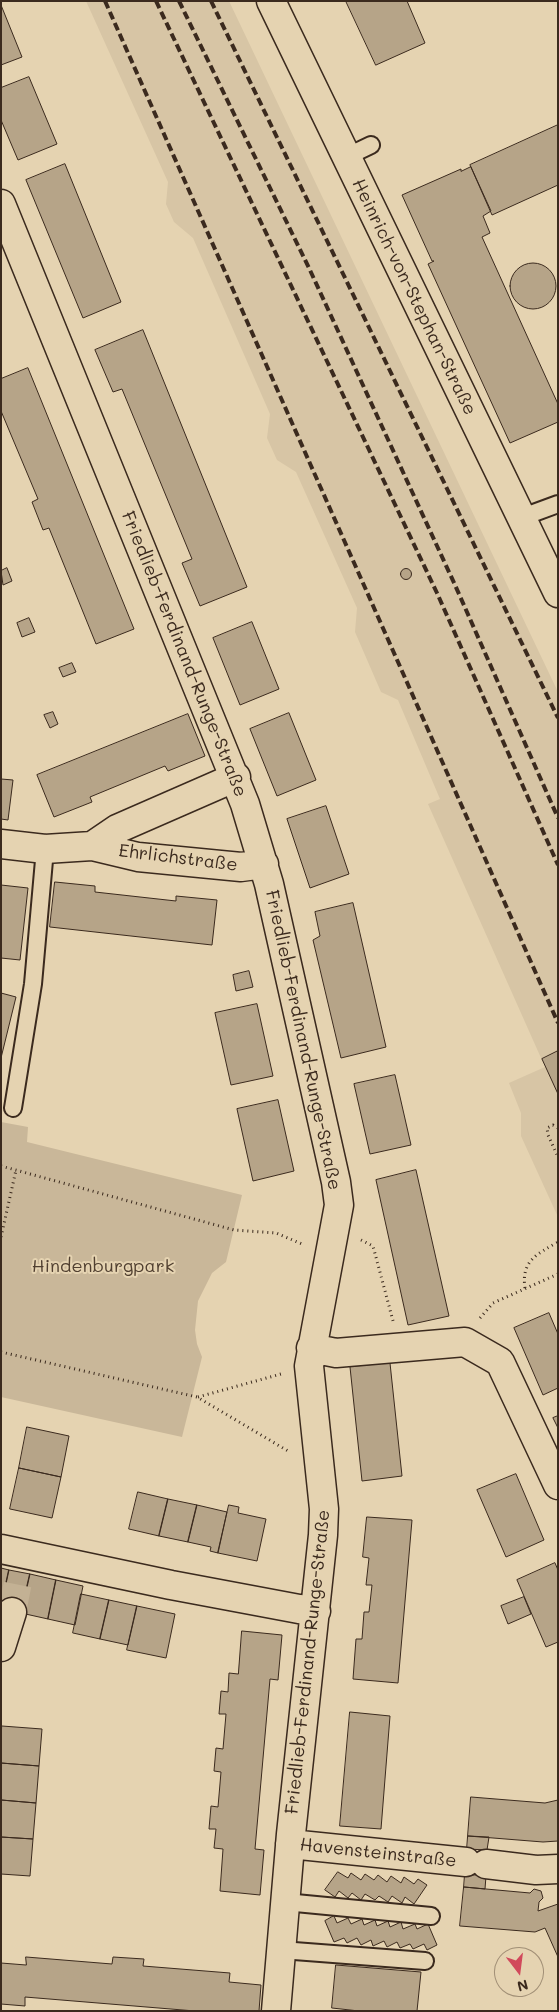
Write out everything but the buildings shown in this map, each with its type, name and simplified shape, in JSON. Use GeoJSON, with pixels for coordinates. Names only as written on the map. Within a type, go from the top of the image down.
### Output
{"type":"FeatureCollection","features":[{"type":"Feature","properties":{"kind":"street","name":"Heinrich-von-Stephan-Straße"},"geometry":{"type":"LineString","coordinates":[[271,1],[520,518],[558,592]]}},
{"type":"Feature","properties":{"kind":"street","name":"Friedlieb-Ferdinand-Runge-Straße"},"geometry":{"type":"LineString","coordinates":[[1,204],[10,254],[236,777],[264,864],[336,1182],[338,1204],[317,1328],[310,1357],[324,1509],[316,1610],[290,1844],[276,2011]]}},
{"type":"Feature","properties":{"kind":"street","name":"Ehrlichstraße"},"geometry":{"type":"LineString","coordinates":[[92,846],[116,829],[236,777]]}},
{"type":"Feature","properties":{"kind":"street","name":"Ehrlichstraße"},"geometry":{"type":"LineString","coordinates":[[1,844],[45,849],[92,846],[147,858],[241,867],[264,864]]}},
{"type":"Feature","properties":{"kind":"street"},"geometry":{"type":"LineString","coordinates":[[310,1357],[363,1350],[465,1342],[500,1362],[558,1485]]}},
{"type":"Feature","properties":{"kind":"street"},"geometry":{"type":"LineString","coordinates":[[15,1558],[299,1609],[316,1610]]}},
{"type":"Feature","properties":{"kind":"street"},"geometry":{"type":"LineString","coordinates":[[1,1647],[12,1612]]}},
{"type":"Feature","properties":{"kind":"street","name":"Havensteinstraße"},"geometry":{"type":"LineString","coordinates":[[290,1844],[536,1870],[558,1870]]}},
{"type":"Feature","properties":{"kind":"lane"},"geometry":{"type":"LineString","coordinates":[[346,157],[371,145]]}},
{"type":"Feature","properties":{"kind":"lane"},"geometry":{"type":"LineString","coordinates":[[520,518],[558,504]]}},
{"type":"Feature","properties":{"kind":"lane"},"geometry":{"type":"LineString","coordinates":[[13,1108],[33,984],[45,849]]}},
{"type":"Feature","properties":{"kind":"lane"},"geometry":{"type":"LineString","coordinates":[[285,1902],[431,1916]]}},
{"type":"Feature","properties":{"kind":"lane"},"geometry":{"type":"LineString","coordinates":[[281,1950],[425,1961]]}},
{"type":"Feature","properties":{"kind":"path"},"geometry":{"type":"LineString","coordinates":[[558,1128],[553,1125],[547,1128],[548,1135],[558,1157]]}},
{"type":"Feature","properties":{"kind":"path"},"geometry":{"type":"LineString","coordinates":[[1,1166],[234,1230],[276,1233],[304,1245],[332,1238],[373,1246],[394,1327]]}},
{"type":"Feature","properties":{"kind":"path"},"geometry":{"type":"LineString","coordinates":[[1,1237],[16,1170]]}},
{"type":"Feature","properties":{"kind":"path"},"geometry":{"type":"LineString","coordinates":[[526,1288],[524,1279],[527,1266],[536,1254],[558,1242]]}},
{"type":"Feature","properties":{"kind":"path"},"geometry":{"type":"LineString","coordinates":[[465,1342],[493,1303],[558,1274]]}},
{"type":"Feature","properties":{"kind":"path"},"geometry":{"type":"LineString","coordinates":[[1,1352],[197,1397],[289,1451],[319,1464]]}},
{"type":"Feature","properties":{"kind":"path"},"geometry":{"type":"LineString","coordinates":[[197,1397],[310,1357]]}},
{"type":"Feature","properties":{"kind":"shaded area"},"geometry":{"type":"Polygon","coordinates":[[[86,1],[229,1],[558,692],[558,1217],[521,1136],[521,1113],[509,1083],[545,1067],[428,804],[440,799],[398,700],[381,692],[355,632],[357,608],[296,472],[277,460],[267,438],[270,414],[193,238],[174,222],[166,204],[168,182],[86,1]]]}},
{"type":"Feature","properties":{"kind":"green space","name":"Hindenburgpark"},"geometry":{"type":"Polygon","coordinates":[[[1,1122],[28,1127],[27,1142],[242,1195],[226,1262],[212,1273],[198,1301],[195,1330],[197,1344],[202,1357],[182,1437],[1,1397],[1,1122]]]}},
{"type":"Feature","properties":{"kind":"tunnel"},"geometry":{"type":"LineString","coordinates":[[12,1612],[20,1572]]}},
{"type":"Feature","properties":{"kind":"railway"},"geometry":{"type":"LineString","coordinates":[[105,1],[558,1023]]}},
{"type":"Feature","properties":{"kind":"railway"},"geometry":{"type":"LineString","coordinates":[[156,1],[437,593],[558,865]]}},
{"type":"Feature","properties":{"kind":"railway"},"geometry":{"type":"LineString","coordinates":[[179,1],[309,268],[455,585],[558,818]]}},
{"type":"Feature","properties":{"kind":"railway"},"geometry":{"type":"LineString","coordinates":[[211,1],[558,718]]}}]}
